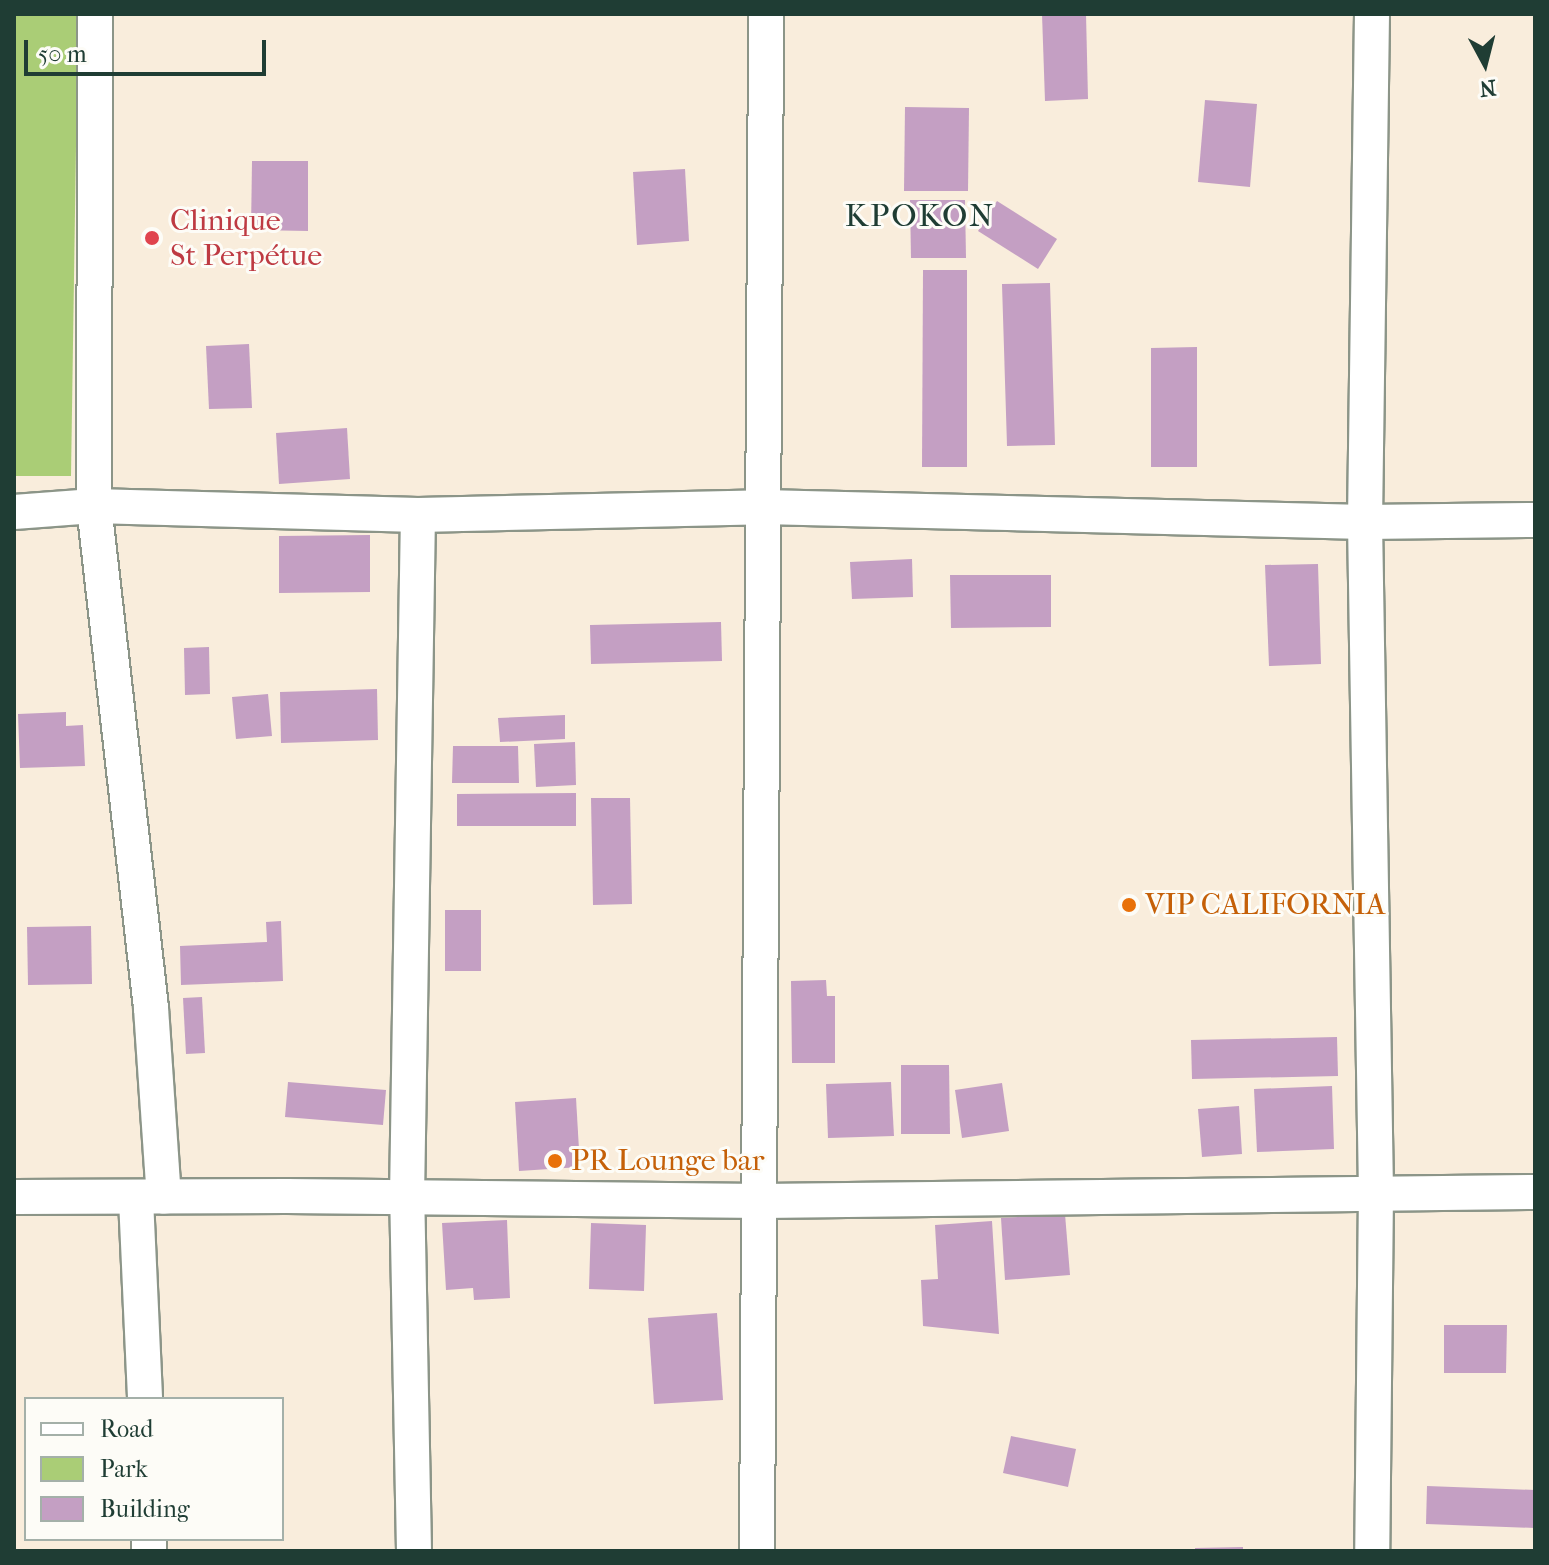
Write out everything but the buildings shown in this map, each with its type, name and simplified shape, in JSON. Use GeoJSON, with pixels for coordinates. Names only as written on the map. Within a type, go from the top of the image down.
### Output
{"type":"FeatureCollection","features":[{"type":"Feature","properties":{"kind":"street"},"geometry":{"type":"LineString","coordinates":[[95,14],[94,506],[151,1008],[145,1397]]}},
{"type":"Feature","properties":{"kind":"street"},"geometry":{"type":"LineString","coordinates":[[757,1551],[762,1201],[766,14]]}},
{"type":"Feature","properties":{"kind":"street"},"geometry":{"type":"LineString","coordinates":[[1372,14],[1365,522],[1376,1191],[1372,1551]]}},
{"type":"Feature","properties":{"kind":"street"},"geometry":{"type":"LineString","coordinates":[[14,512],[94,506],[418,515],[763,507],[1365,522],[1535,520]]}},
{"type":"Feature","properties":{"kind":"street"},"geometry":{"type":"LineString","coordinates":[[414,1551],[407,1198],[418,515]]}},
{"type":"Feature","properties":{"kind":"street"},"geometry":{"type":"LineString","coordinates":[[14,1197],[762,1201],[1376,1191],[1535,1192]]}},
{"type":"Feature","properties":{"kind":"green space"},"geometry":{"type":"Polygon","coordinates":[[[14,14],[78,14],[71,476],[14,476],[14,14]]]}},
{"type":"Feature","properties":{"kind":"place","name":"Clinique St Perpétue"},"geometry":{"type":"Point","coordinates":[152,238]}},
{"type":"Feature","properties":{"kind":"place","name":"VIP CALIFORNIA"},"geometry":{"type":"Point","coordinates":[1129,905]}},
{"type":"Feature","properties":{"kind":"place","name":"PR Lounge bar"},"geometry":{"type":"Point","coordinates":[555,1161]}},
{"type":"Feature","properties":{"kind":"district","name":"KPOKON"},"geometry":{"type":"Point","coordinates":[920,216]}}]}
